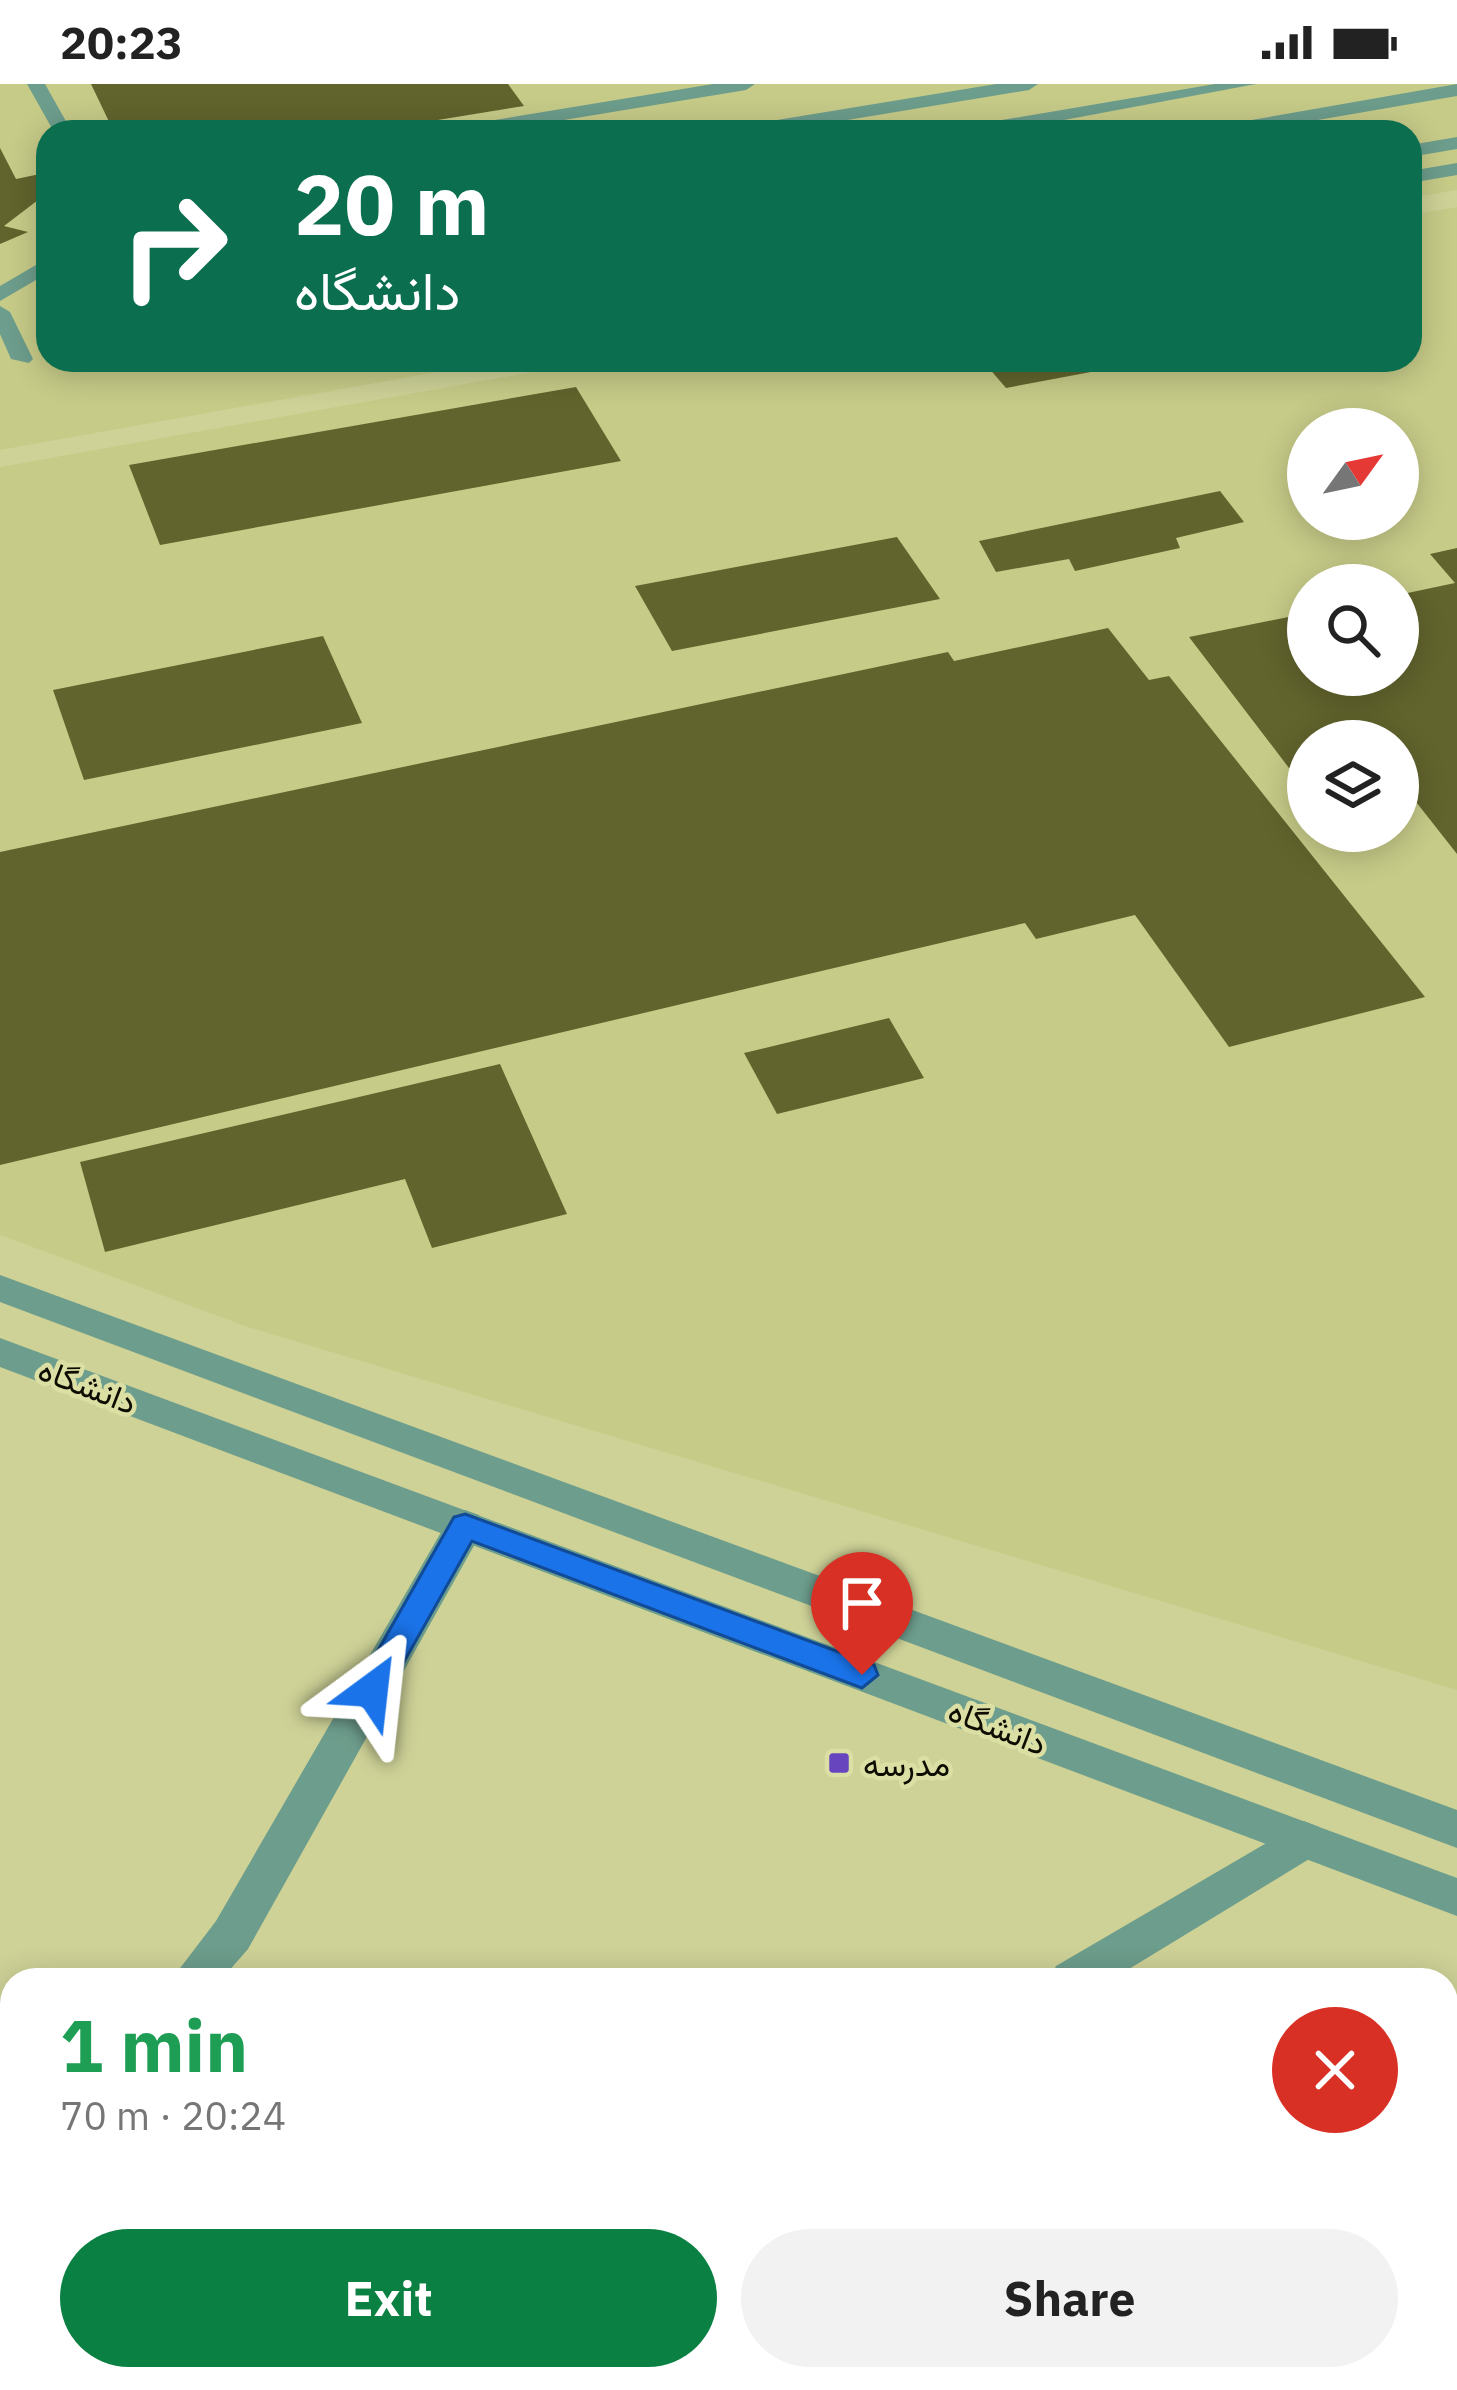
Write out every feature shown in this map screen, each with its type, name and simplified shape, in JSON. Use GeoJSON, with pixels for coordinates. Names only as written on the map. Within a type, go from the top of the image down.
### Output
{"type":"FeatureCollection","features":[{"type":"Feature","properties":{"kind":"street","name":"دانشگاه"},"geometry":{"type":"LineString","coordinates":[[0,1288],[1457,1829]]}},
{"type":"Feature","properties":{"kind":"street","name":"دانشگاه"},"geometry":{"type":"LineString","coordinates":[[0,1352],[1457,1897]]}},
{"type":"Feature","properties":{"kind":"street"},"geometry":{"type":"LineString","coordinates":[[203,1968],[232,1935],[465,1526]]}},
{"type":"Feature","properties":{"kind":"street"},"geometry":{"type":"LineString","coordinates":[[1092,1968],[1304,1840],[1332,1782]]}},
{"type":"Feature","properties":{"kind":"lane"},"geometry":{"type":"LineString","coordinates":[[36,84],[56,120]]}},
{"type":"Feature","properties":{"kind":"lane"},"geometry":{"type":"LineString","coordinates":[[530,120],[746,84]]}},
{"type":"Feature","properties":{"kind":"lane"},"geometry":{"type":"LineString","coordinates":[[813,120],[1029,84]]}},
{"type":"Feature","properties":{"kind":"lane"},"geometry":{"type":"LineString","coordinates":[[1037,120],[1247,84]]}},
{"type":"Feature","properties":{"kind":"lane"},"geometry":{"type":"LineString","coordinates":[[1285,120],[1457,90]]}},
{"type":"Feature","properties":{"kind":"lane"},"geometry":{"type":"LineString","coordinates":[[1422,149],[1457,143]]}},
{"type":"Feature","properties":{"kind":"lane"},"geometry":{"type":"LineString","coordinates":[[1422,176],[1457,169]]}},
{"type":"Feature","properties":{"kind":"lane"},"geometry":{"type":"LineString","coordinates":[[0,271],[36,265]]}},
{"type":"Feature","properties":{"kind":"lane"},"geometry":{"type":"LineString","coordinates":[[0,295],[36,271]]}},
{"type":"Feature","properties":{"kind":"lane"},"geometry":{"type":"LineString","coordinates":[[0,312],[22,359]]}},
{"type":"Feature","properties":{"kind":"shaded area"},"geometry":{"type":"Polygon","coordinates":[[[0,84],[1457,84],[1457,190],[1422,196],[1422,120],[36,120],[36,372],[437,372],[0,450],[0,84]]]}},
{"type":"Feature","properties":{"kind":"shaded area"},"geometry":{"type":"Polygon","coordinates":[[[1457,207],[1457,1690],[248,1327],[0,1235],[0,467],[533,372],[1422,372],[1422,213],[1457,207]]]}},
{"type":"Feature","properties":{"kind":"building"},"geometry":{"type":"Polygon","coordinates":[[[91,84],[508,84],[524,106],[438,120],[108,120],[91,84]]]}},
{"type":"Feature","properties":{"kind":"building"},"geometry":{"type":"Polygon","coordinates":[[[0,148],[16,179],[36,175],[36,202],[4,226],[28,232],[0,244],[0,148]]]}},
{"type":"Feature","properties":{"kind":"building"},"geometry":{"type":"Polygon","coordinates":[[[992,372],[1091,372],[1006,388],[992,372]]]}},
{"type":"Feature","properties":{"kind":"building"},"geometry":{"type":"Polygon","coordinates":[[[576,387],[621,461],[160,545],[129,465],[576,387]]]}},
{"type":"Feature","properties":{"kind":"building"},"geometry":{"type":"Polygon","coordinates":[[[1220,491],[1244,522],[1176,538],[1180,548],[1075,571],[1069,559],[996,572],[979,541],[1220,491]]]}},
{"type":"Feature","properties":{"kind":"building"},"geometry":{"type":"Polygon","coordinates":[[[897,537],[940,599],[672,651],[635,586],[897,537]]]}},
{"type":"Feature","properties":{"kind":"building"},"geometry":{"type":"Polygon","coordinates":[[[1457,548],[1457,854],[1419,806],[1419,720],[1287,720],[1287,765],[1189,637],[1287,617],[1287,696],[1419,696],[1419,591],[1455,583],[1430,554],[1457,548]]]}},
{"type":"Feature","properties":{"kind":"building"},"geometry":{"type":"Polygon","coordinates":[[[1108,628],[1149,680],[1169,676],[1287,824],[1287,852],[1309,852],[1425,997],[1229,1047],[1135,915],[1036,939],[1025,923],[0,1165],[0,852],[948,652],[954,661],[1108,628]]]}},
{"type":"Feature","properties":{"kind":"building"},"geometry":{"type":"Polygon","coordinates":[[[323,636],[362,723],[84,780],[53,690],[323,636]]]}},
{"type":"Feature","properties":{"kind":"building"},"geometry":{"type":"Polygon","coordinates":[[[889,1018],[924,1078],[777,1114],[744,1053],[889,1018]]]}},
{"type":"Feature","properties":{"kind":"building"},"geometry":{"type":"Polygon","coordinates":[[[500,1064],[567,1214],[432,1248],[405,1179],[105,1252],[80,1162],[500,1064]]]}},
{"type":"Feature","properties":{"kind":"place","name":"مدرسه"},"geometry":{"type":"Point","coordinates":[839,1763]}},
{"type":"Feature","properties":{"kind":"route"},"geometry":{"type":"LineString","coordinates":[[372,1690],[465,1526],[862,1675]]}}]}
